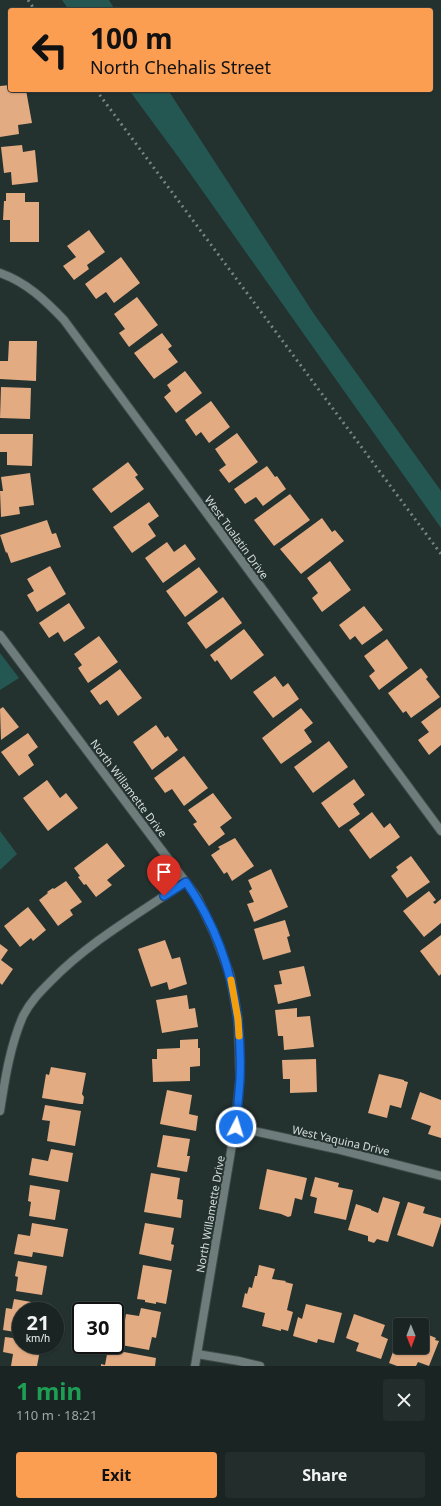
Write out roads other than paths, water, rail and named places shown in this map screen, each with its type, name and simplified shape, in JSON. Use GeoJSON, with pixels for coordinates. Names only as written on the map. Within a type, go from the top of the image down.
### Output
{"type":"FeatureCollection","features":[{"type":"Feature","properties":{"kind":"street","name":"West Tualatin Drive"},"geometry":{"type":"LineString","coordinates":[[0,272],[13,277],[43,298],[64,320],[441,832]]}},
{"type":"Feature","properties":{"kind":"street","name":"North Willamette Drive"},"geometry":{"type":"LineString","coordinates":[[0,634],[197,898],[214,933],[230,975],[238,1019],[240,1078],[236,1127],[195,1366]]}},
{"type":"Feature","properties":{"kind":"street"},"geometry":{"type":"LineString","coordinates":[[0,1110],[8,1062],[23,1017],[35,997],[59,973],[89,947],[186,882]]}},
{"type":"Feature","properties":{"kind":"street","name":"West Yaquina Drive"},"geometry":{"type":"LineString","coordinates":[[236,1127],[336,1149],[441,1176]]}},
{"type":"Feature","properties":{"kind":"street"},"geometry":{"type":"LineString","coordinates":[[197,1354],[260,1366]]}},
{"type":"Feature","properties":{"kind":"railway"},"geometry":{"type":"LineString","coordinates":[[28,0],[34,8]]}},
{"type":"Feature","properties":{"kind":"railway"},"geometry":{"type":"LineString","coordinates":[[97,92],[441,554]]}}]}
